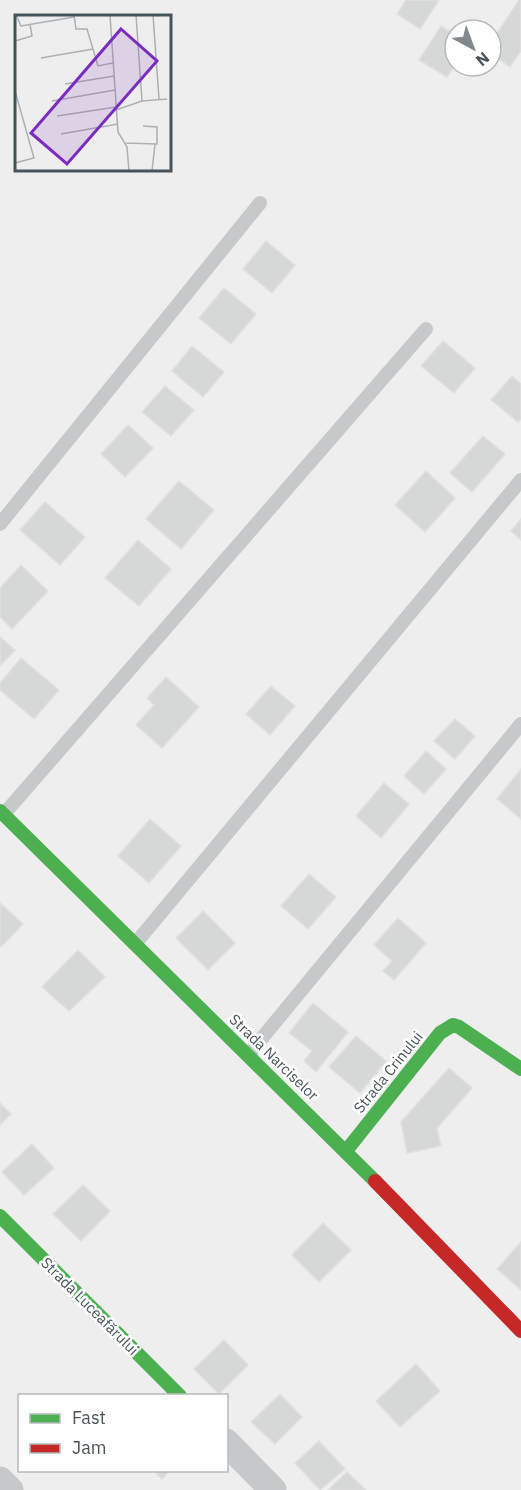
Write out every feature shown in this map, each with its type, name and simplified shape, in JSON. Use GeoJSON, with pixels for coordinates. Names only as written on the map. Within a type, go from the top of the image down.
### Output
{"type":"FeatureCollection","features":[{"type":"Feature","properties":{"kind":"street","name":"Strada Narciselor"},"geometry":{"type":"LineString","coordinates":[[2,813],[346,1151],[521,1331]]}},
{"type":"Feature","properties":{"kind":"street","name":"Strada Crinului"},"geometry":{"type":"LineString","coordinates":[[346,1151],[440,1033],[453,1025],[521,1069]]}},
{"type":"Feature","properties":{"kind":"street","name":"Strada Luceafărului"},"geometry":{"type":"LineString","coordinates":[[0,1216],[179,1394]]}},
{"type":"Feature","properties":{"kind":"street"},"geometry":{"type":"LineString","coordinates":[[228,1444],[273,1490]]}},
{"type":"Feature","properties":{"kind":"street"},"geometry":{"type":"LineString","coordinates":[[0,1480],[10,1490]]}},
{"type":"Feature","properties":{"kind":"lane"},"geometry":{"type":"LineString","coordinates":[[0,525],[261,203]]}},
{"type":"Feature","properties":{"kind":"lane"},"geometry":{"type":"LineString","coordinates":[[2,813],[426,329]]}},
{"type":"Feature","properties":{"kind":"lane"},"geometry":{"type":"LineString","coordinates":[[135,944],[521,480]]}},
{"type":"Feature","properties":{"kind":"lane"},"geometry":{"type":"LineString","coordinates":[[249,1055],[521,724]]}},
{"type":"Feature","properties":{"kind":"building"},"geometry":{"type":"Polygon","coordinates":[[[406,0],[439,0],[420,29],[397,14],[406,0]]]}},
{"type":"Feature","properties":{"kind":"building"},"geometry":{"type":"Polygon","coordinates":[[[521,0],[521,51],[510,67],[503,62],[503,24],[521,0]]]}},
{"type":"Feature","properties":{"kind":"building"},"geometry":{"type":"Polygon","coordinates":[[[441,26],[443,27],[443,75],[419,60],[441,26]]]}},
{"type":"Feature","properties":{"kind":"building"},"geometry":{"type":"Polygon","coordinates":[[[266,241],[295,265],[272,293],[243,269],[266,241]]]}},
{"type":"Feature","properties":{"kind":"building"},"geometry":{"type":"Polygon","coordinates":[[[224,288],[256,314],[231,344],[199,318],[224,288]]]}},
{"type":"Feature","properties":{"kind":"building"},"geometry":{"type":"Polygon","coordinates":[[[443,341],[475,368],[454,393],[421,366],[443,341]]]}},
{"type":"Feature","properties":{"kind":"building"},"geometry":{"type":"Polygon","coordinates":[[[192,346],[224,372],[203,397],[172,371],[192,346]]]}},
{"type":"Feature","properties":{"kind":"building"},"geometry":{"type":"Polygon","coordinates":[[[512,376],[521,384],[521,419],[518,422],[491,400],[512,376]]]}},
{"type":"Feature","properties":{"kind":"building"},"geometry":{"type":"Polygon","coordinates":[[[165,386],[194,410],[171,436],[142,412],[165,386]]]}},
{"type":"Feature","properties":{"kind":"building"},"geometry":{"type":"Polygon","coordinates":[[[128,425],[153,448],[125,477],[101,454],[128,425]]]}},
{"type":"Feature","properties":{"kind":"building"},"geometry":{"type":"Polygon","coordinates":[[[483,436],[505,454],[472,492],[450,473],[483,436]]]}},
{"type":"Feature","properties":{"kind":"building"},"geometry":{"type":"Polygon","coordinates":[[[426,471],[455,498],[425,532],[395,505],[426,471]]]}},
{"type":"Feature","properties":{"kind":"building"},"geometry":{"type":"Polygon","coordinates":[[[179,481],[214,510],[181,549],[146,519],[179,481]]]}},
{"type":"Feature","properties":{"kind":"building"},"geometry":{"type":"Polygon","coordinates":[[[45,502],[85,537],[60,565],[20,530],[45,502]]]}},
{"type":"Feature","properties":{"kind":"building"},"geometry":{"type":"Polygon","coordinates":[[[521,519],[521,540],[511,531],[521,519]]]}},
{"type":"Feature","properties":{"kind":"building"},"geometry":{"type":"Polygon","coordinates":[[[138,540],[171,569],[139,606],[105,578],[138,540]]]}},
{"type":"Feature","properties":{"kind":"building"},"geometry":{"type":"Polygon","coordinates":[[[21,565],[48,591],[12,629],[0,617],[0,588],[21,565]]]}},
{"type":"Feature","properties":{"kind":"building"},"geometry":{"type":"Polygon","coordinates":[[[0,637],[15,650],[0,666],[0,637]]]}},
{"type":"Feature","properties":{"kind":"building"},"geometry":{"type":"Polygon","coordinates":[[[21,658],[59,690],[34,719],[0,690],[0,683],[21,658]]]}},
{"type":"Feature","properties":{"kind":"building"},"geometry":{"type":"Polygon","coordinates":[[[166,677],[199,707],[162,748],[136,725],[154,705],[147,698],[166,677]]]}},
{"type":"Feature","properties":{"kind":"building"},"geometry":{"type":"Polygon","coordinates":[[[271,686],[295,706],[270,735],[246,714],[271,686]]]}},
{"type":"Feature","properties":{"kind":"building"},"geometry":{"type":"Polygon","coordinates":[[[455,719],[475,736],[455,759],[434,741],[455,719]]]}},
{"type":"Feature","properties":{"kind":"building"},"geometry":{"type":"Polygon","coordinates":[[[426,751],[446,769],[424,794],[404,776],[426,751]]]}},
{"type":"Feature","properties":{"kind":"building"},"geometry":{"type":"Polygon","coordinates":[[[521,769],[521,819],[497,799],[521,769]]]}},
{"type":"Feature","properties":{"kind":"building"},"geometry":{"type":"Polygon","coordinates":[[[384,783],[409,804],[381,838],[356,816],[384,783]]]}},
{"type":"Feature","properties":{"kind":"building"},"geometry":{"type":"Polygon","coordinates":[[[150,819],[181,846],[149,883],[118,856],[150,819]]]}},
{"type":"Feature","properties":{"kind":"building"},"geometry":{"type":"Polygon","coordinates":[[[309,874],[336,897],[308,929],[281,906],[309,874]]]}},
{"type":"Feature","properties":{"kind":"building"},"geometry":{"type":"Polygon","coordinates":[[[0,903],[23,924],[1,947],[0,946],[0,903]]]}},
{"type":"Feature","properties":{"kind":"building"},"geometry":{"type":"Polygon","coordinates":[[[203,911],[235,943],[208,970],[176,938],[203,911]]]}},
{"type":"Feature","properties":{"kind":"building"},"geometry":{"type":"Polygon","coordinates":[[[398,918],[426,943],[394,980],[383,971],[392,961],[374,945],[398,918]]]}},
{"type":"Feature","properties":{"kind":"building"},"geometry":{"type":"Polygon","coordinates":[[[78,950],[105,977],[69,1011],[42,987],[78,950]]]}},
{"type":"Feature","properties":{"kind":"building"},"geometry":{"type":"Polygon","coordinates":[[[313,1003],[348,1032],[316,1072],[304,1061],[312,1051],[289,1033],[313,1003]]]}},
{"type":"Feature","properties":{"kind":"building"},"geometry":{"type":"Polygon","coordinates":[[[356,1036],[386,1061],[360,1093],[329,1067],[356,1036]]]}},
{"type":"Feature","properties":{"kind":"building"},"geometry":{"type":"Polygon","coordinates":[[[449,1068],[472,1088],[437,1128],[441,1146],[407,1153],[401,1122],[449,1068]]]}},
{"type":"Feature","properties":{"kind":"building"},"geometry":{"type":"Polygon","coordinates":[[[0,1103],[11,1114],[0,1125],[0,1103]]]}},
{"type":"Feature","properties":{"kind":"building"},"geometry":{"type":"Polygon","coordinates":[[[32,1144],[54,1168],[24,1195],[2,1172],[32,1144]]]}},
{"type":"Feature","properties":{"kind":"building"},"geometry":{"type":"Polygon","coordinates":[[[83,1185],[110,1211],[81,1241],[53,1214],[83,1185]]]}},
{"type":"Feature","properties":{"kind":"building"},"geometry":{"type":"Polygon","coordinates":[[[323,1223],[351,1250],[319,1282],[292,1255],[323,1223]]]}},
{"type":"Feature","properties":{"kind":"building"},"geometry":{"type":"Polygon","coordinates":[[[521,1242],[521,1290],[497,1269],[521,1242]]]}},
{"type":"Feature","properties":{"kind":"building"},"geometry":{"type":"Polygon","coordinates":[[[224,1340],[248,1365],[219,1394],[194,1369],[224,1340]]]}},
{"type":"Feature","properties":{"kind":"building"},"geometry":{"type":"Polygon","coordinates":[[[416,1364],[440,1391],[400,1427],[376,1401],[416,1364]]]}},
{"type":"Feature","properties":{"kind":"building"},"geometry":{"type":"Polygon","coordinates":[[[280,1394],[302,1417],[275,1444],[251,1422],[280,1394]]]}},
{"type":"Feature","properties":{"kind":"building"},"geometry":{"type":"Polygon","coordinates":[[[319,1441],[345,1469],[320,1490],[295,1463],[319,1441]]]}},
{"type":"Feature","properties":{"kind":"building"},"geometry":{"type":"Polygon","coordinates":[[[155,1472],[168,1472],[162,1479],[155,1472]]]}},
{"type":"Feature","properties":{"kind":"building"},"geometry":{"type":"Polygon","coordinates":[[[347,1472],[366,1490],[328,1490],[347,1472]]]}},
{"type":"Feature","properties":{"kind":"traffic: fast"},"geometry":{"type":"LineString","coordinates":[[0,811],[375,1181]]}},
{"type":"Feature","properties":{"kind":"traffic: fast"},"geometry":{"type":"LineString","coordinates":[[346,1151],[440,1033],[453,1025],[521,1069]]}},
{"type":"Feature","properties":{"kind":"traffic: fast"},"geometry":{"type":"LineString","coordinates":[[0,1216],[178,1394]]}},
{"type":"Feature","properties":{"kind":"traffic: jam"},"geometry":{"type":"LineString","coordinates":[[375,1181],[521,1331]]}}]}
